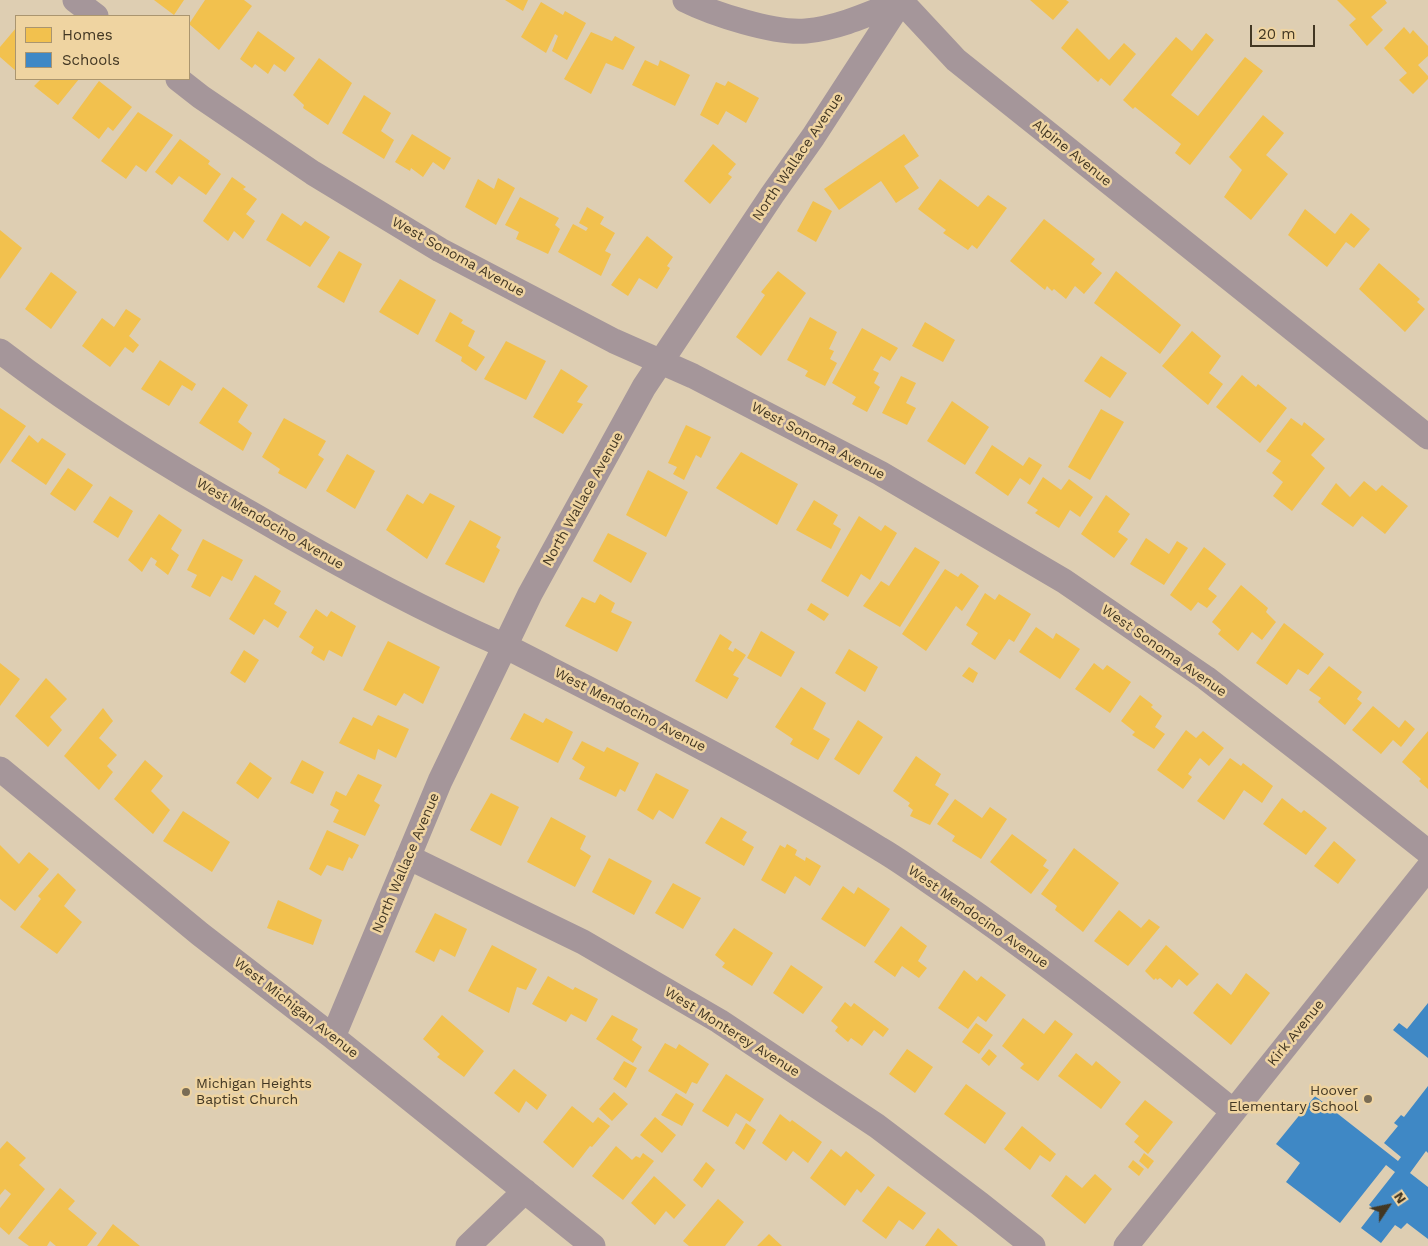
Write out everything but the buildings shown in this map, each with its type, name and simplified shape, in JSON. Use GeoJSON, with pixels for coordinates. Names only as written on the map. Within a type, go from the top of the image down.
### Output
{"type":"FeatureCollection","features":[{"type":"Feature","properties":{"kind":"street"},"geometry":{"type":"LineString","coordinates":[[75,0],[95,15]]}},
{"type":"Feature","properties":{"kind":"street"},"geometry":{"type":"LineString","coordinates":[[685,0],[742,22],[778,30],[806,31],[838,24],[901,0]]}},
{"type":"Feature","properties":{"kind":"street","name":"North Wallace Avenue"},"geometry":{"type":"LineString","coordinates":[[333,1037],[440,781],[530,594],[644,386],[813,137],[901,0]]}},
{"type":"Feature","properties":{"kind":"street","name":"Alpine Avenue"},"geometry":{"type":"LineString","coordinates":[[901,0],[956,60],[1428,437]]}},
{"type":"Feature","properties":{"kind":"street","name":"West Sonoma Avenue"},"geometry":{"type":"LineString","coordinates":[[179,80],[313,173],[440,250],[614,341],[693,376],[880,473],[1064,581],[1206,678],[1326,770],[1428,852]]}},
{"type":"Feature","properties":{"kind":"street","name":"West Mendocino Avenue"},"geometry":{"type":"LineString","coordinates":[[0,351],[130,442],[201,485],[372,581],[468,630],[505,646],[751,773],[882,850],[986,921],[1059,975],[1158,1050],[1233,1111]]}},
{"type":"Feature","properties":{"kind":"street","name":"West Michigan Avenue"},"geometry":{"type":"LineString","coordinates":[[0,769],[200,934],[333,1037],[593,1246]]}},
{"type":"Feature","properties":{"kind":"street","name":"West Monterey Avenue"},"geometry":{"type":"LineString","coordinates":[[408,857],[583,942],[720,1021],[877,1126],[1033,1246]]}},
{"type":"Feature","properties":{"kind":"street","name":"Kirk Avenue"},"geometry":{"type":"LineString","coordinates":[[1126,1246],[1428,868]]}},
{"type":"Feature","properties":{"kind":"street"},"geometry":{"type":"LineString","coordinates":[[468,1246],[525,1191]]}},
{"type":"Feature","properties":{"kind":"place","name":"Michigan Heights Baptist Church"},"geometry":{"type":"Point","coordinates":[186,1092]}},
{"type":"Feature","properties":{"kind":"place","name":"Hoover Elementary School"},"geometry":{"type":"Point","coordinates":[1368,1099]}}]}
